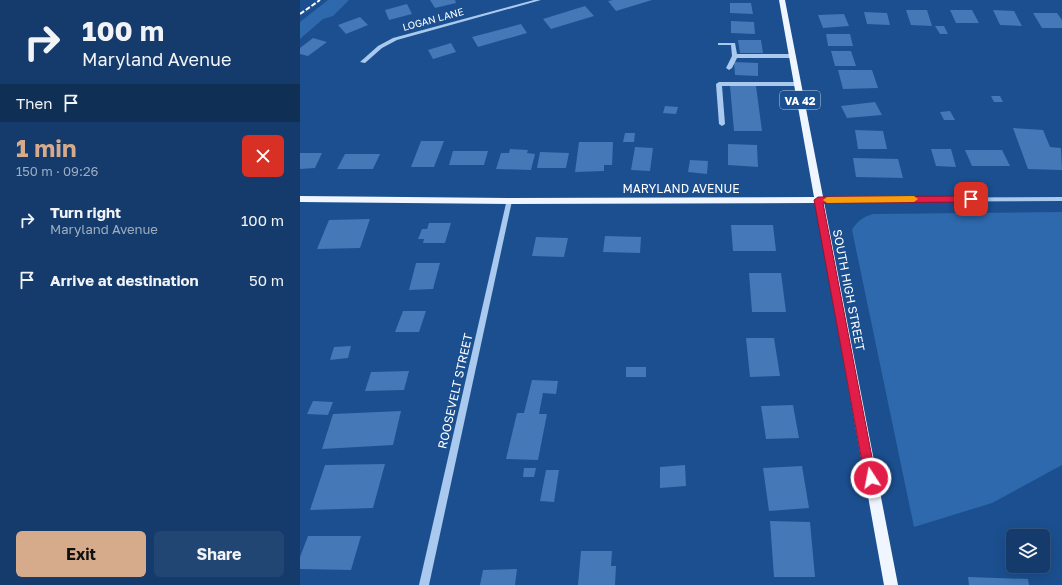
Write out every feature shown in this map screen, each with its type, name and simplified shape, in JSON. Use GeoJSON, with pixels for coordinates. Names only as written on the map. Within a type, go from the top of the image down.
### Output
{"type":"FeatureCollection","features":[{"type":"Feature","properties":{"kind":"main road","name":"SOUTH HIGH STREET"},"geometry":{"type":"LineString","coordinates":[[782,0],[818,200],[891,585]]}},
{"type":"Feature","properties":{"kind":"main road","name":"MARYLAND AVENUE"},"geometry":{"type":"LineString","coordinates":[[300,199],[509,201],[818,200]]}},
{"type":"Feature","properties":{"kind":"street","name":"LOGAN LANE"},"geometry":{"type":"LineString","coordinates":[[363,62],[380,46],[395,39],[539,0]]}},
{"type":"Feature","properties":{"kind":"street"},"geometry":{"type":"LineString","coordinates":[[720,44],[733,44],[735,56],[729,68]]}},
{"type":"Feature","properties":{"kind":"street"},"geometry":{"type":"LineString","coordinates":[[735,56],[792,56]]}},
{"type":"Feature","properties":{"kind":"street"},"geometry":{"type":"LineString","coordinates":[[722,124],[719,84],[797,84]]}},
{"type":"Feature","properties":{"kind":"street","name":"MARYLAND AVENUE"},"geometry":{"type":"LineString","coordinates":[[818,200],[1062,199]]}},
{"type":"Feature","properties":{"kind":"street","name":"ROOSEVELT STREET"},"geometry":{"type":"LineString","coordinates":[[424,585],[509,201]]}},
{"type":"Feature","properties":{"kind":"shaded area"},"geometry":{"type":"Polygon","coordinates":[[[328,0],[349,0],[333,16],[323,19],[300,39],[300,22],[328,0]]]}},
{"type":"Feature","properties":{"kind":"shaded area"},"geometry":{"type":"Polygon","coordinates":[[[1062,212],[1062,465],[992,503],[914,527],[852,230],[856,224],[866,216],[873,214],[1062,212]]]}},
{"type":"Feature","properties":{"kind":"building"},"geometry":{"type":"Polygon","coordinates":[[[430,0],[455,0],[456,3],[435,8],[430,0]]]}},
{"type":"Feature","properties":{"kind":"building"},"geometry":{"type":"Polygon","coordinates":[[[652,0],[616,11],[608,1],[652,0]]]}},
{"type":"Feature","properties":{"kind":"building"},"geometry":{"type":"Polygon","coordinates":[[[730,3],[751,3],[753,14],[730,13],[730,3]]]}},
{"type":"Feature","properties":{"kind":"building"},"geometry":{"type":"Polygon","coordinates":[[[407,4],[412,14],[389,20],[385,10],[407,4]]]}},
{"type":"Feature","properties":{"kind":"building"},"geometry":{"type":"Polygon","coordinates":[[[585,6],[594,16],[551,29],[543,19],[585,6]]]}},
{"type":"Feature","properties":{"kind":"building"},"geometry":{"type":"Polygon","coordinates":[[[906,10],[927,10],[932,26],[911,25],[906,10]]]}},
{"type":"Feature","properties":{"kind":"building"},"geometry":{"type":"Polygon","coordinates":[[[950,10],[972,10],[979,23],[956,23],[950,10]]]}},
{"type":"Feature","properties":{"kind":"building"},"geometry":{"type":"Polygon","coordinates":[[[993,10],[1014,11],[1022,26],[1000,25],[993,10]]]}},
{"type":"Feature","properties":{"kind":"building"},"geometry":{"type":"Polygon","coordinates":[[[864,12],[887,13],[890,25],[867,24],[864,12]]]}},
{"type":"Feature","properties":{"kind":"building"},"geometry":{"type":"Polygon","coordinates":[[[1033,13],[1057,13],[1062,20],[1062,28],[1042,28],[1033,13]]]}},
{"type":"Feature","properties":{"kind":"building"},"geometry":{"type":"Polygon","coordinates":[[[844,14],[849,26],[823,28],[818,15],[844,14]]]}},
{"type":"Feature","properties":{"kind":"building"},"geometry":{"type":"Polygon","coordinates":[[[360,17],[368,25],[346,34],[338,25],[360,17]]]}},
{"type":"Feature","properties":{"kind":"building"},"geometry":{"type":"Polygon","coordinates":[[[731,21],[754,22],[755,34],[731,33],[731,21]]]}},
{"type":"Feature","properties":{"kind":"building"},"geometry":{"type":"Polygon","coordinates":[[[521,24],[527,33],[478,47],[472,37],[521,24]]]}},
{"type":"Feature","properties":{"kind":"building"},"geometry":{"type":"Polygon","coordinates":[[[935,26],[944,26],[948,34],[940,34],[935,26]]]}},
{"type":"Feature","properties":{"kind":"building"},"geometry":{"type":"Polygon","coordinates":[[[826,34],[850,34],[853,46],[828,46],[826,34]]]}},
{"type":"Feature","properties":{"kind":"building"},"geometry":{"type":"Polygon","coordinates":[[[313,38],[327,42],[308,56],[300,54],[300,48],[313,38]]]}},
{"type":"Feature","properties":{"kind":"building"},"geometry":{"type":"Polygon","coordinates":[[[738,40],[761,40],[763,53],[740,53],[738,40]]]}},
{"type":"Feature","properties":{"kind":"building"},"geometry":{"type":"Polygon","coordinates":[[[451,43],[456,52],[433,59],[428,50],[451,43]]]}},
{"type":"Feature","properties":{"kind":"building"},"geometry":{"type":"Polygon","coordinates":[[[831,51],[851,51],[856,66],[835,66],[831,51]]]}},
{"type":"Feature","properties":{"kind":"building"},"geometry":{"type":"Polygon","coordinates":[[[734,62],[758,63],[758,76],[735,75],[734,62]]]}},
{"type":"Feature","properties":{"kind":"building"},"geometry":{"type":"Polygon","coordinates":[[[838,70],[872,70],[878,88],[843,89],[838,70]]]}},
{"type":"Feature","properties":{"kind":"building"},"geometry":{"type":"Polygon","coordinates":[[[730,86],[756,86],[762,131],[734,131],[730,86]]]}},
{"type":"Feature","properties":{"kind":"building"},"geometry":{"type":"Polygon","coordinates":[[[991,96],[1000,96],[1003,102],[994,102],[991,96]]]}},
{"type":"Feature","properties":{"kind":"building"},"geometry":{"type":"Polygon","coordinates":[[[875,102],[882,115],[847,118],[841,106],[875,102]]]}},
{"type":"Feature","properties":{"kind":"building"},"geometry":{"type":"Polygon","coordinates":[[[665,106],[678,107],[676,114],[663,113],[665,106]]]}},
{"type":"Feature","properties":{"kind":"building"},"geometry":{"type":"Polygon","coordinates":[[[950,111],[955,120],[944,120],[940,112],[950,111]]]}},
{"type":"Feature","properties":{"kind":"building"},"geometry":{"type":"Polygon","coordinates":[[[1013,128],[1043,130],[1050,147],[1061,148],[1062,170],[1028,169],[1013,128]]]}},
{"type":"Feature","properties":{"kind":"building"},"geometry":{"type":"Polygon","coordinates":[[[855,130],[883,131],[887,149],[858,149],[855,130]]]}},
{"type":"Feature","properties":{"kind":"building"},"geometry":{"type":"Polygon","coordinates":[[[625,133],[635,133],[634,142],[623,142],[625,133]]]}},
{"type":"Feature","properties":{"kind":"building"},"geometry":{"type":"Polygon","coordinates":[[[421,141],[444,141],[434,167],[411,167],[421,141]]]}},
{"type":"Feature","properties":{"kind":"building"},"geometry":{"type":"Polygon","coordinates":[[[579,142],[613,142],[612,165],[604,165],[604,171],[575,172],[579,142]]]}},
{"type":"Feature","properties":{"kind":"building"},"geometry":{"type":"Polygon","coordinates":[[[728,144],[757,145],[758,167],[728,165],[728,144]]]}},
{"type":"Feature","properties":{"kind":"building"},"geometry":{"type":"Polygon","coordinates":[[[635,147],[653,148],[650,171],[631,170],[635,147]]]}},
{"type":"Feature","properties":{"kind":"building"},"geometry":{"type":"Polygon","coordinates":[[[510,149],[528,150],[527,153],[535,154],[531,170],[496,169],[501,153],[509,153],[510,149]]]}},
{"type":"Feature","properties":{"kind":"building"},"geometry":{"type":"Polygon","coordinates":[[[931,149],[951,149],[956,167],[936,166],[931,149]]]}},
{"type":"Feature","properties":{"kind":"building"},"geometry":{"type":"Polygon","coordinates":[[[965,150],[1002,150],[1010,166],[972,166],[965,150]]]}},
{"type":"Feature","properties":{"kind":"building"},"geometry":{"type":"Polygon","coordinates":[[[453,151],[488,151],[484,165],[449,165],[453,151]]]}},
{"type":"Feature","properties":{"kind":"building"},"geometry":{"type":"Polygon","coordinates":[[[540,152],[569,153],[566,168],[537,168],[540,152]]]}},
{"type":"Feature","properties":{"kind":"building"},"geometry":{"type":"Polygon","coordinates":[[[300,153],[322,153],[315,168],[300,169],[300,153]]]}},
{"type":"Feature","properties":{"kind":"building"},"geometry":{"type":"Polygon","coordinates":[[[345,154],[380,154],[373,169],[337,169],[345,154]]]}},
{"type":"Feature","properties":{"kind":"building"},"geometry":{"type":"Polygon","coordinates":[[[853,158],[898,159],[903,178],[856,177],[853,158]]]}},
{"type":"Feature","properties":{"kind":"building"},"geometry":{"type":"Polygon","coordinates":[[[690,160],[708,161],[707,174],[688,172],[690,160]]]}},
{"type":"Feature","properties":{"kind":"building"},"geometry":{"type":"Polygon","coordinates":[[[370,219],[360,248],[317,249],[329,220],[370,219]]]}},
{"type":"Feature","properties":{"kind":"building"},"geometry":{"type":"Polygon","coordinates":[[[429,223],[451,223],[445,243],[423,243],[424,239],[418,239],[422,229],[427,229],[429,223]]]}},
{"type":"Feature","properties":{"kind":"building"},"geometry":{"type":"Polygon","coordinates":[[[731,225],[773,225],[776,251],[733,251],[731,225]]]}},
{"type":"Feature","properties":{"kind":"building"},"geometry":{"type":"Polygon","coordinates":[[[605,236],[641,237],[640,253],[603,252],[605,236]]]}},
{"type":"Feature","properties":{"kind":"building"},"geometry":{"type":"Polygon","coordinates":[[[536,237],[568,238],[564,257],[532,256],[536,237]]]}},
{"type":"Feature","properties":{"kind":"building"},"geometry":{"type":"Polygon","coordinates":[[[416,263],[440,263],[433,289],[409,290],[416,263]]]}},
{"type":"Feature","properties":{"kind":"building"},"geometry":{"type":"Polygon","coordinates":[[[749,273],[781,273],[786,312],[752,312],[749,273]]]}},
{"type":"Feature","properties":{"kind":"building"},"geometry":{"type":"Polygon","coordinates":[[[403,311],[426,311],[419,332],[395,332],[403,311]]]}},
{"type":"Feature","properties":{"kind":"building"},"geometry":{"type":"Polygon","coordinates":[[[746,338],[774,338],[780,376],[750,377],[746,338]]]}},
{"type":"Feature","properties":{"kind":"building"},"geometry":{"type":"Polygon","coordinates":[[[351,346],[348,358],[330,360],[334,347],[351,346]]]}},
{"type":"Feature","properties":{"kind":"building"},"geometry":{"type":"Polygon","coordinates":[[[626,367],[646,367],[646,377],[626,377],[626,367]]]}},
{"type":"Feature","properties":{"kind":"building"},"geometry":{"type":"Polygon","coordinates":[[[409,371],[404,390],[365,391],[371,372],[409,371]]]}},
{"type":"Feature","properties":{"kind":"building"},"geometry":{"type":"Polygon","coordinates":[[[532,380],[558,381],[556,394],[543,393],[539,414],[547,414],[538,460],[506,459],[517,413],[524,413],[532,380]]]}},
{"type":"Feature","properties":{"kind":"building"},"geometry":{"type":"Polygon","coordinates":[[[313,401],[333,402],[328,415],[307,414],[313,401]]]}},
{"type":"Feature","properties":{"kind":"building"},"geometry":{"type":"Polygon","coordinates":[[[793,405],[799,438],[766,439],[761,406],[793,405]]]}},
{"type":"Feature","properties":{"kind":"building"},"geometry":{"type":"Polygon","coordinates":[[[401,411],[393,445],[322,449],[333,414],[401,411]]]}},
{"type":"Feature","properties":{"kind":"building"},"geometry":{"type":"Polygon","coordinates":[[[385,464],[373,508],[310,510],[325,465],[385,464]]]}},
{"type":"Feature","properties":{"kind":"building"},"geometry":{"type":"Polygon","coordinates":[[[685,465],[686,486],[660,488],[660,467],[685,465]]]}},
{"type":"Feature","properties":{"kind":"building"},"geometry":{"type":"Polygon","coordinates":[[[802,466],[809,508],[769,511],[763,468],[802,466]]]}},
{"type":"Feature","properties":{"kind":"building"},"geometry":{"type":"Polygon","coordinates":[[[524,468],[536,468],[534,477],[523,477],[524,468]]]}},
{"type":"Feature","properties":{"kind":"building"},"geometry":{"type":"Polygon","coordinates":[[[546,470],[559,470],[554,502],[540,501],[546,470]]]}},
{"type":"Feature","properties":{"kind":"building"},"geometry":{"type":"Polygon","coordinates":[[[770,521],[810,522],[815,577],[774,577],[770,521]]]}},
{"type":"Feature","properties":{"kind":"building"},"geometry":{"type":"Polygon","coordinates":[[[308,536],[361,536],[351,570],[300,569],[300,557],[308,536]]]}},
{"type":"Feature","properties":{"kind":"building"},"geometry":{"type":"Polygon","coordinates":[[[581,551],[612,551],[611,566],[616,566],[615,585],[578,585],[581,551]]]}},
{"type":"Feature","properties":{"kind":"building"},"geometry":{"type":"Polygon","coordinates":[[[517,569],[515,585],[480,585],[483,570],[517,569]]]}},
{"type":"Feature","properties":{"kind":"building"},"geometry":{"type":"Polygon","coordinates":[[[968,577],[1028,579],[1029,585],[969,585],[968,577]]]}},
{"type":"Feature","properties":{"kind":"railway"},"geometry":{"type":"LineString","coordinates":[[300,14],[320,0]]}},
{"type":"Feature","properties":{"kind":"slow traffic"},"geometry":{"type":"LineString","coordinates":[[827,200],[914,199]]}},
{"type":"Feature","properties":{"kind":"route"},"geometry":{"type":"LineString","coordinates":[[871,478],[818,200],[971,199]]}}]}
